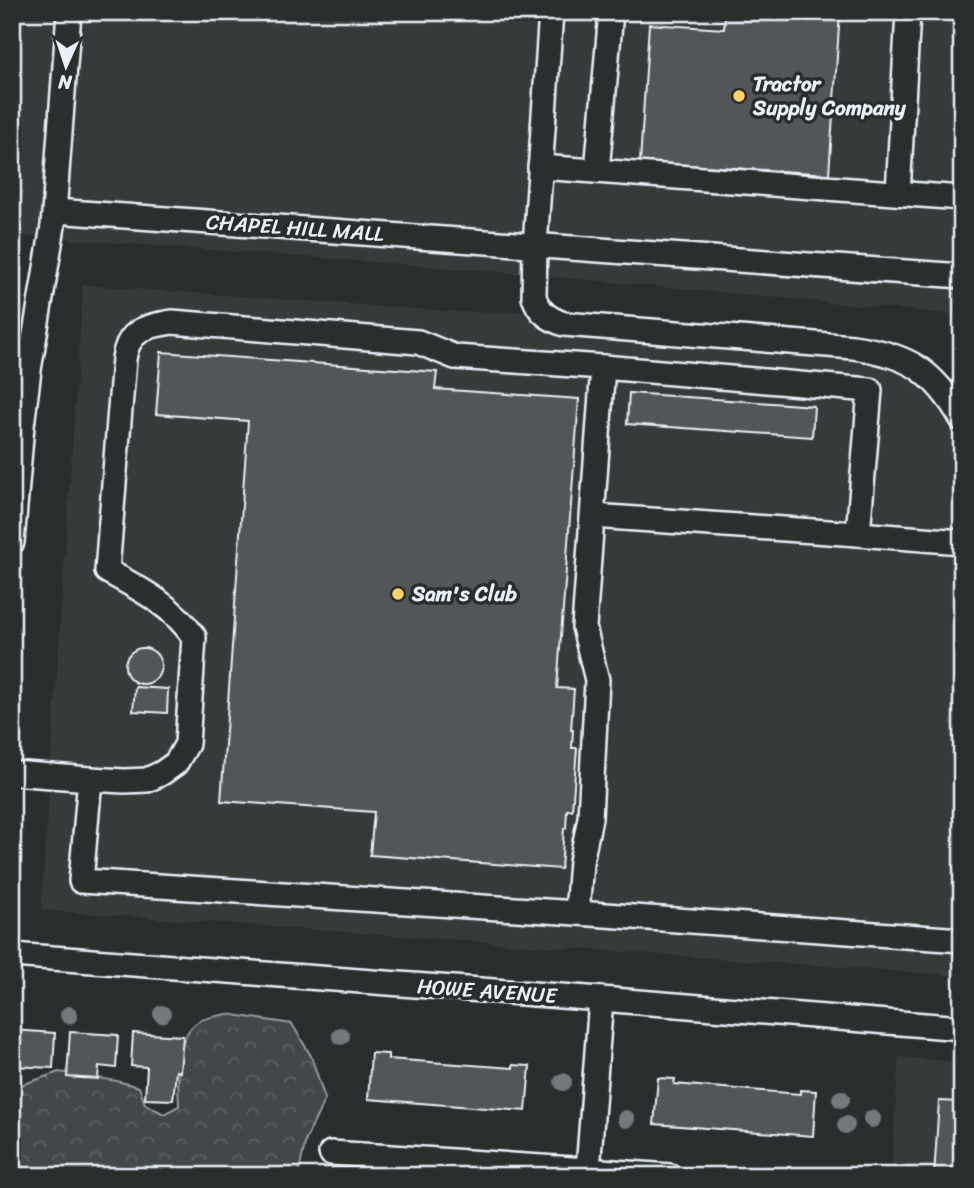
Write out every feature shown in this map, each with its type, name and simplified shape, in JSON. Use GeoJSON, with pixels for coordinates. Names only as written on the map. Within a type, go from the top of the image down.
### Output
{"type":"FeatureCollection","features":[{"type":"Feature","properties":{"kind":"street"},"geometry":{"type":"LineString","coordinates":[[12,539],[22,426],[24,335],[54,226],[69,12]]}},
{"type":"Feature","properties":{"kind":"street"},"geometry":{"type":"LineString","coordinates":[[551,12],[534,297],[546,316],[564,324],[877,350],[916,365],[936,382],[962,419]]}},
{"type":"Feature","properties":{"kind":"street"},"geometry":{"type":"LineString","coordinates":[[597,171],[611,12]]}},
{"type":"Feature","properties":{"kind":"street"},"geometry":{"type":"LineString","coordinates":[[898,194],[908,12]]}},
{"type":"Feature","properties":{"kind":"street"},"geometry":{"type":"LineString","coordinates":[[540,167],[962,198]]}},
{"type":"Feature","properties":{"kind":"street","name":"CHAPEL HILL MALL"},"geometry":{"type":"LineString","coordinates":[[55,211],[962,276]]}},
{"type":"Feature","properties":{"kind":"street"},"geometry":{"type":"LineString","coordinates":[[12,773],[124,781],[147,780],[176,763],[187,744],[194,637],[185,623],[153,596],[107,571],[125,347],[143,328],[172,322],[418,342],[455,357],[870,390],[858,534]]}},
{"type":"Feature","properties":{"kind":"street"},"geometry":{"type":"LineString","coordinates":[[577,913],[581,862],[590,818],[597,680],[584,627],[603,367]]}},
{"type":"Feature","properties":{"kind":"street"},"geometry":{"type":"LineString","coordinates":[[593,516],[962,542]]}},
{"type":"Feature","properties":{"kind":"street"},"geometry":{"type":"LineString","coordinates":[[90,779],[81,881],[962,940]]}},
{"type":"Feature","properties":{"kind":"street","name":"HOWE AVENUE"},"geometry":{"type":"LineString","coordinates":[[12,955],[962,1028]]}},
{"type":"Feature","properties":{"kind":"street"},"geometry":{"type":"LineString","coordinates":[[588,1171],[601,999]]}},
{"type":"Feature","properties":{"kind":"street"},"geometry":{"type":"LineString","coordinates":[[331,1153],[670,1176]]}},
{"type":"Feature","properties":{"kind":"shaded area"},"geometry":{"type":"Polygon","coordinates":[[[12,12],[962,12],[962,315],[492,271],[12,235],[12,12]]]}},
{"type":"Feature","properties":{"kind":"shaded area"},"geometry":{"type":"Polygon","coordinates":[[[83,285],[457,312],[567,311],[886,338],[931,359],[962,402],[962,976],[41,910],[83,285]]]}},
{"type":"Feature","properties":{"kind":"shaded area"},"geometry":{"type":"Polygon","coordinates":[[[899,1057],[962,1062],[962,1176],[891,1176],[899,1057]]]}},
{"type":"Feature","properties":{"kind":"green space"},"geometry":{"type":"Polygon","coordinates":[[[227,1014],[292,1024],[311,1056],[325,1099],[306,1139],[298,1176],[12,1176],[12,1088],[59,1072],[117,1081],[139,1087],[145,1104],[164,1114],[179,1106],[179,1060],[185,1037],[199,1021],[227,1014]]]}},
{"type":"Feature","properties":{"kind":"building","name":"Tractor Supply Company"},"geometry":{"type":"Polygon","coordinates":[[[725,12],[840,12],[829,174],[640,162],[649,24],[724,29],[725,12]]]}},
{"type":"Feature","properties":{"kind":"building"},"geometry":{"type":"Polygon","coordinates":[[[161,352],[437,372],[435,389],[579,399],[557,688],[574,689],[571,730],[572,748],[577,748],[572,810],[567,810],[561,869],[370,855],[374,812],[221,801],[248,421],[156,414],[161,352]]]}},
{"type":"Feature","properties":{"kind":"building"},"geometry":{"type":"Polygon","coordinates":[[[629,393],[814,406],[812,437],[627,424],[629,393]]]}},
{"type":"Feature","properties":{"kind":"building"},"geometry":{"type":"Polygon","coordinates":[[[143,648],[156,653],[161,666],[156,679],[143,684],[130,679],[125,666],[130,653],[143,648]]]}},
{"type":"Feature","properties":{"kind":"building"},"geometry":{"type":"Polygon","coordinates":[[[135,687],[168,689],[167,713],[133,711],[135,687]]]}},
{"type":"Feature","properties":{"kind":"building"},"geometry":{"type":"Polygon","coordinates":[[[12,1030],[55,1033],[53,1068],[12,1066],[12,1030]]]}},
{"type":"Feature","properties":{"kind":"building"},"geometry":{"type":"Polygon","coordinates":[[[70,1032],[118,1035],[116,1068],[99,1066],[98,1079],[67,1077],[70,1032]]]}},
{"type":"Feature","properties":{"kind":"building"},"geometry":{"type":"Polygon","coordinates":[[[133,1033],[183,1036],[180,1072],[176,1071],[173,1100],[145,1099],[147,1067],[131,1066],[133,1033]]]}},
{"type":"Feature","properties":{"kind":"building"},"geometry":{"type":"Polygon","coordinates":[[[371,1053],[388,1054],[388,1059],[513,1068],[513,1065],[530,1066],[526,1111],[368,1099],[371,1053]]]}},
{"type":"Feature","properties":{"kind":"building"},"geometry":{"type":"Polygon","coordinates":[[[658,1078],[675,1079],[674,1084],[800,1094],[800,1090],[816,1091],[813,1136],[654,1124],[658,1078]]]}},
{"type":"Feature","properties":{"kind":"building"},"geometry":{"type":"Polygon","coordinates":[[[939,1101],[962,1102],[962,1176],[934,1176],[939,1101]]]}},
{"type":"Feature","properties":{"kind":"place","name":"Tractor Supply Company"},"geometry":{"type":"Point","coordinates":[739,96]}},
{"type":"Feature","properties":{"kind":"place","name":"Sam's Club"},"geometry":{"type":"Point","coordinates":[398,594]}}]}
